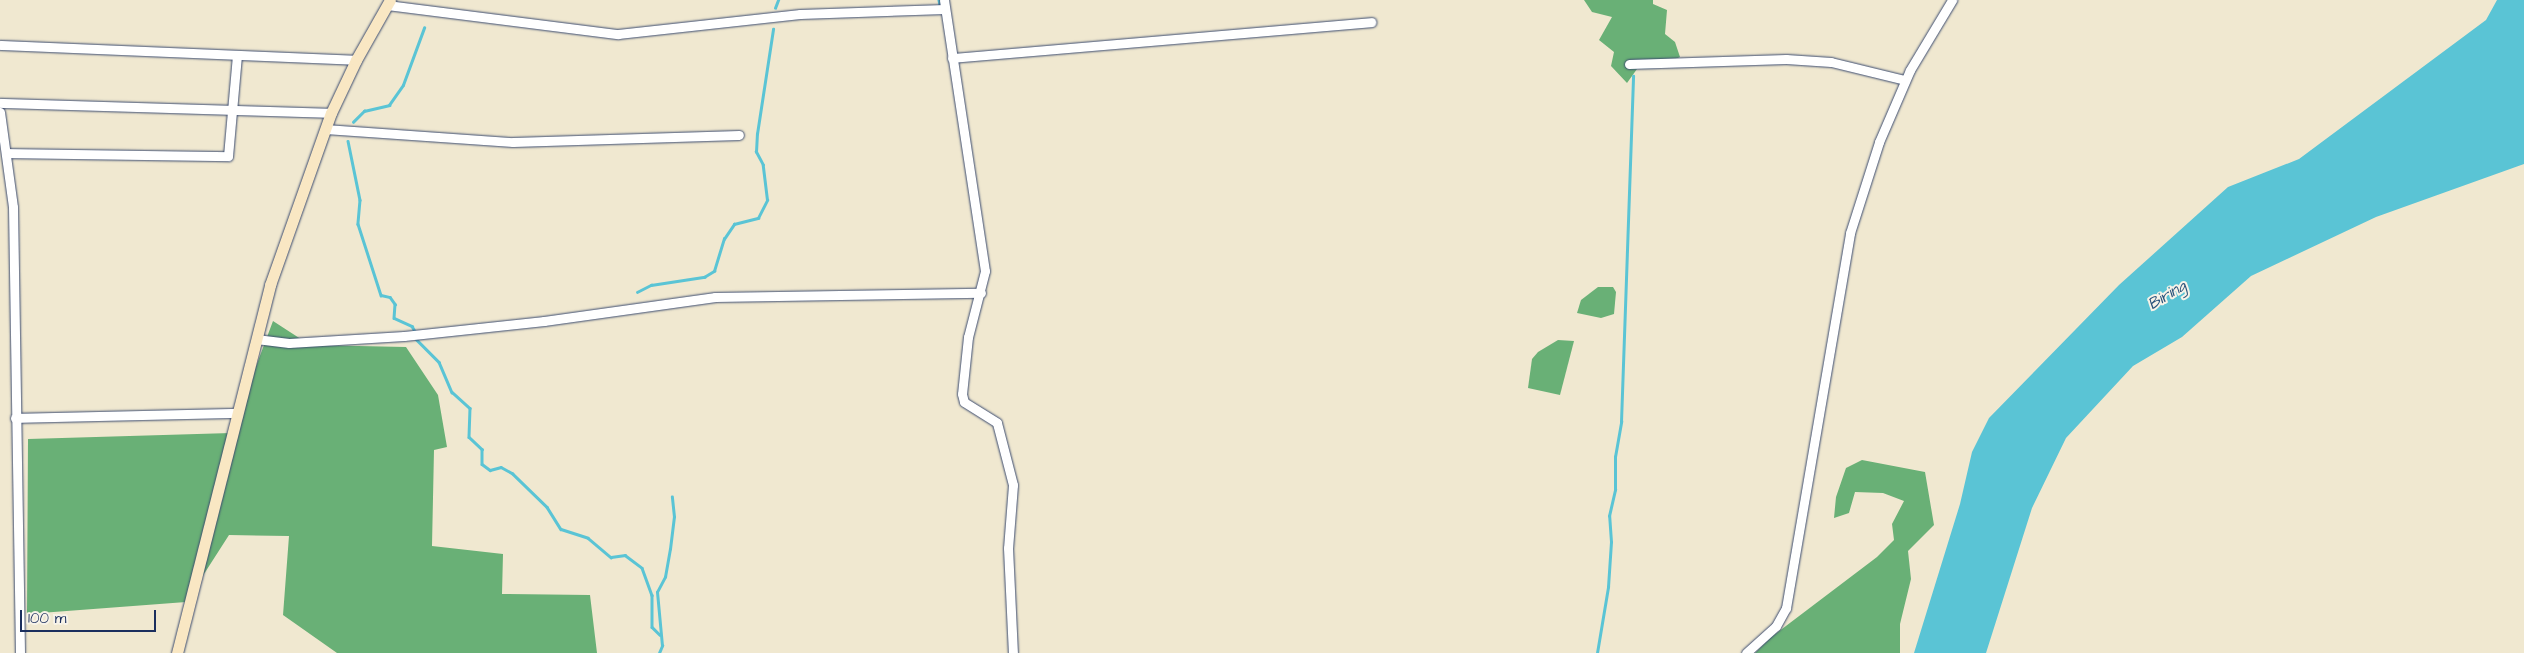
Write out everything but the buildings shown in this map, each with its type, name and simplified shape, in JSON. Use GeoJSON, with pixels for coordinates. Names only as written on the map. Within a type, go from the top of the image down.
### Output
{"type":"FeatureCollection","features":[{"type":"Feature","properties":{"kind":"street"},"geometry":{"type":"LineString","coordinates":[[1746,653],[1776,626],[1786,608],[1850,233],[1879,142],[1905,80],[1952,0]]}},
{"type":"Feature","properties":{"kind":"street"},"geometry":{"type":"LineString","coordinates":[[177,653],[270,285],[331,112],[356,60],[389,3],[618,34],[800,14],[945,5],[985,271],[981,293],[968,337],[962,394],[964,402],[970,407],[997,423],[1013,485],[1008,548],[1013,653]]}},
{"type":"Feature","properties":{"kind":"street"},"geometry":{"type":"LineString","coordinates":[[952,58],[1371,22]]}},
{"type":"Feature","properties":{"kind":"street"},"geometry":{"type":"LineString","coordinates":[[0,46],[356,60]]}},
{"type":"Feature","properties":{"kind":"street"},"geometry":{"type":"LineString","coordinates":[[7,153],[223,158],[230,151],[237,55]]}},
{"type":"Feature","properties":{"kind":"street"},"geometry":{"type":"LineString","coordinates":[[1629,64],[1786,59],[1831,62],[1905,80]]}},
{"type":"Feature","properties":{"kind":"street"},"geometry":{"type":"LineString","coordinates":[[0,103],[331,112]]}},
{"type":"Feature","properties":{"kind":"street"},"geometry":{"type":"LineString","coordinates":[[0,112],[13,207],[20,653]]}},
{"type":"Feature","properties":{"kind":"street"},"geometry":{"type":"LineString","coordinates":[[325,129],[513,142],[739,135]]}},
{"type":"Feature","properties":{"kind":"street"},"geometry":{"type":"LineString","coordinates":[[256,339],[289,343],[404,336],[544,322],[714,297],[981,293]]}},
{"type":"Feature","properties":{"kind":"street"},"geometry":{"type":"LineString","coordinates":[[15,418],[237,412]]}},
{"type":"Feature","properties":{"kind":"green space"},"geometry":{"type":"Polygon","coordinates":[[[1584,0],[1653,0],[1653,4],[1667,10],[1665,34],[1675,42],[1680,57],[1656,68],[1637,69],[1627,83],[1611,66],[1614,52],[1599,40],[1612,17],[1592,12],[1584,0]]]}},
{"type":"Feature","properties":{"kind":"green space"},"geometry":{"type":"Polygon","coordinates":[[[1598,287],[1613,287],[1616,292],[1614,314],[1601,318],[1577,313],[1581,300],[1598,287]]]}},
{"type":"Feature","properties":{"kind":"green space"},"geometry":{"type":"Polygon","coordinates":[[[273,321],[310,345],[406,347],[438,395],[447,447],[434,450],[432,546],[503,554],[502,594],[590,595],[597,653],[337,653],[283,615],[289,536],[229,535],[186,602],[27,614],[28,439],[231,433],[273,321]]]}},
{"type":"Feature","properties":{"kind":"green space"},"geometry":{"type":"Polygon","coordinates":[[[1558,340],[1574,341],[1560,395],[1528,388],[1532,359],[1538,352],[1558,340]]]}},
{"type":"Feature","properties":{"kind":"green space"},"geometry":{"type":"Polygon","coordinates":[[[1862,460],[1925,472],[1934,525],[1908,551],[1911,579],[1900,624],[1900,653],[1755,653],[1770,638],[1877,557],[1894,540],[1892,524],[1904,501],[1883,493],[1855,492],[1849,513],[1834,518],[1836,497],[1846,468],[1862,460]]]}},
{"type":"Feature","properties":{"kind":"water","name":"Biring"},"geometry":{"type":"Polygon","coordinates":[[[2497,0],[2524,0],[2524,164],[2376,217],[2251,276],[2182,337],[2133,366],[2066,438],[2032,508],[1986,653],[1914,653],[1960,504],[1972,452],[1989,418],[2119,285],[2228,187],[2299,159],[2486,20],[2497,0]]]}},
{"type":"Feature","properties":{"kind":"waterway"},"geometry":{"type":"LineString","coordinates":[[775,8],[778,0]]}},
{"type":"Feature","properties":{"kind":"waterway"},"geometry":{"type":"LineString","coordinates":[[939,0],[940,5]]}},
{"type":"Feature","properties":{"kind":"waterway"},"geometry":{"type":"LineString","coordinates":[[353,122],[364,111],[389,105],[403,85],[424,28]]}},
{"type":"Feature","properties":{"kind":"waterway"},"geometry":{"type":"LineString","coordinates":[[637,292],[651,285],[704,277],[714,271],[724,239],[734,224],[758,218],[767,200],[763,165],[756,152],[757,134],[773,29]]}},
{"type":"Feature","properties":{"kind":"waterway"},"geometry":{"type":"LineString","coordinates":[[1597,653],[1608,587],[1611,542],[1609,516],[1615,490],[1615,457],[1621,422],[1633,76]]}},
{"type":"Feature","properties":{"kind":"waterway"},"geometry":{"type":"LineString","coordinates":[[348,141],[360,200],[358,224],[381,295],[390,297],[395,304],[394,318],[412,326],[416,333]]}},
{"type":"Feature","properties":{"kind":"waterway"},"geometry":{"type":"LineString","coordinates":[[415,338],[439,362],[452,392],[470,408],[469,437],[482,449],[482,464],[490,470],[501,467],[512,473],[547,507],[561,529],[588,538],[611,557],[625,555],[642,568],[652,595],[652,627],[660,635]]}},
{"type":"Feature","properties":{"kind":"waterway"},"geometry":{"type":"LineString","coordinates":[[659,653],[662,646],[657,592],[665,577],[670,549],[674,517],[672,497]]}}]}
